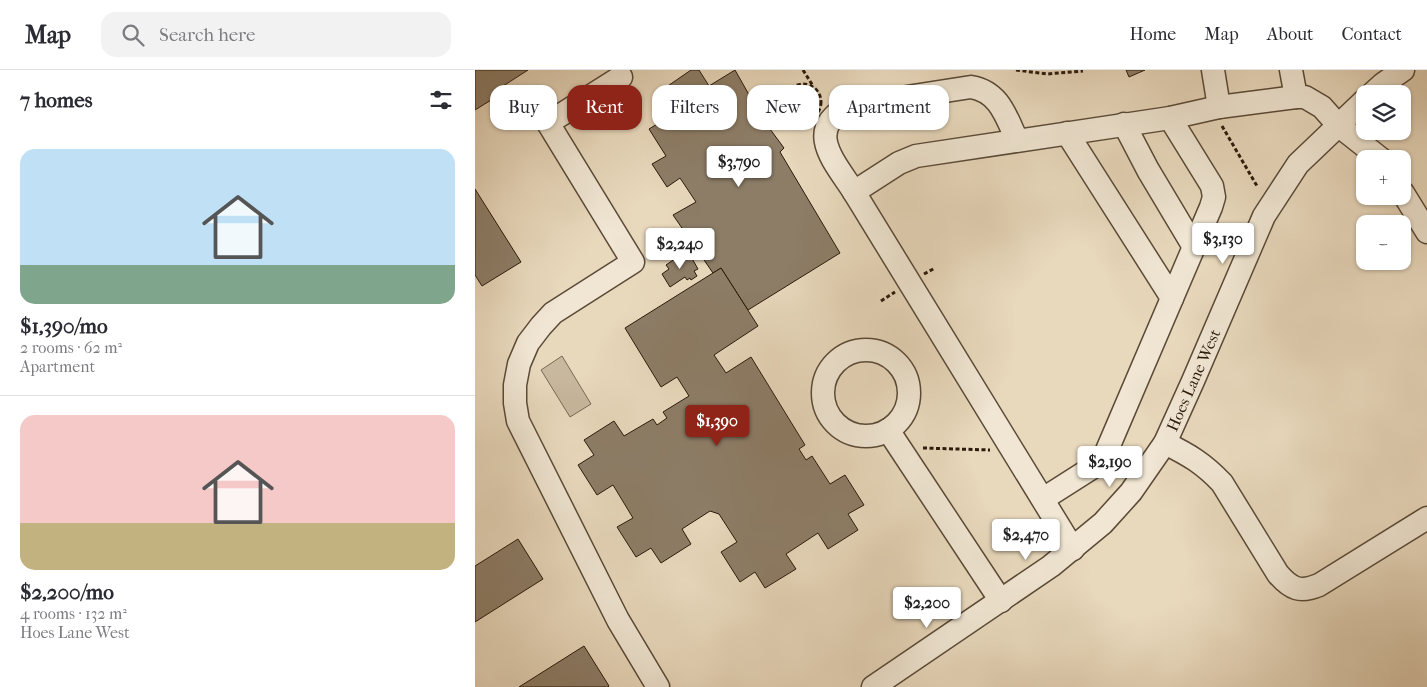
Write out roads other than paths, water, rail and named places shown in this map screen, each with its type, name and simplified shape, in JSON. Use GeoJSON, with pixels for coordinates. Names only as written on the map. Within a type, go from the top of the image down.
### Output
{"type":"FeatureCollection","features":[{"type":"Feature","properties":{"kind":"street"},"geometry":{"type":"LineString","coordinates":[[1213,70],[1219,113]]}},
{"type":"Feature","properties":{"kind":"street"},"geometry":{"type":"LineString","coordinates":[[1291,70],[1296,96]]}},
{"type":"Feature","properties":{"kind":"street"},"geometry":{"type":"LineString","coordinates":[[1382,85],[1403,70]]}},
{"type":"Feature","properties":{"kind":"street"},"geometry":{"type":"LineString","coordinates":[[621,77],[548,123],[633,262],[553,313],[541,326],[528,343],[519,364],[515,385],[515,403],[518,420],[618,620],[658,687]]}},
{"type":"Feature","properties":{"kind":"street"},"geometry":{"type":"LineString","coordinates":[[1017,140],[1000,104],[991,94],[971,87],[849,106],[838,111],[831,119],[826,129],[825,139],[827,150],[1073,549]]}},
{"type":"Feature","properties":{"kind":"street"},"geometry":{"type":"LineString","coordinates":[[854,192],[899,163],[916,156],[1067,132],[1219,113],[1296,96],[1305,97],[1317,103],[1338,125],[1370,150]]}},
{"type":"Feature","properties":{"kind":"street","name":"Hoes Lane West"},"geometry":{"type":"LineString","coordinates":[[873,687],[1051,566],[1103,523],[1131,492],[1165,443],[1264,216],[1299,164],[1356,108]]}},
{"type":"Feature","properties":{"kind":"street"},"geometry":{"type":"LineString","coordinates":[[1043,499],[1098,464],[1105,455],[1211,207],[1214,197],[1212,186],[1170,118]]}},
{"type":"Feature","properties":{"kind":"street"},"geometry":{"type":"LineString","coordinates":[[1124,124],[1148,170],[1194,247]]}},
{"type":"Feature","properties":{"kind":"street"},"geometry":{"type":"LineString","coordinates":[[1067,132],[1172,298]]}},
{"type":"Feature","properties":{"kind":"street"},"geometry":{"type":"LineString","coordinates":[[1410,205],[1427,232]]}},
{"type":"Feature","properties":{"kind":"street"},"geometry":{"type":"LineString","coordinates":[[888,430],[1001,601]]}},
{"type":"Feature","properties":{"kind":"street"},"geometry":{"type":"LineString","coordinates":[[1165,443],[1191,456],[1222,483],[1278,574],[1285,582],[1297,589],[1313,588],[1319,585],[1427,518]]}}]}
